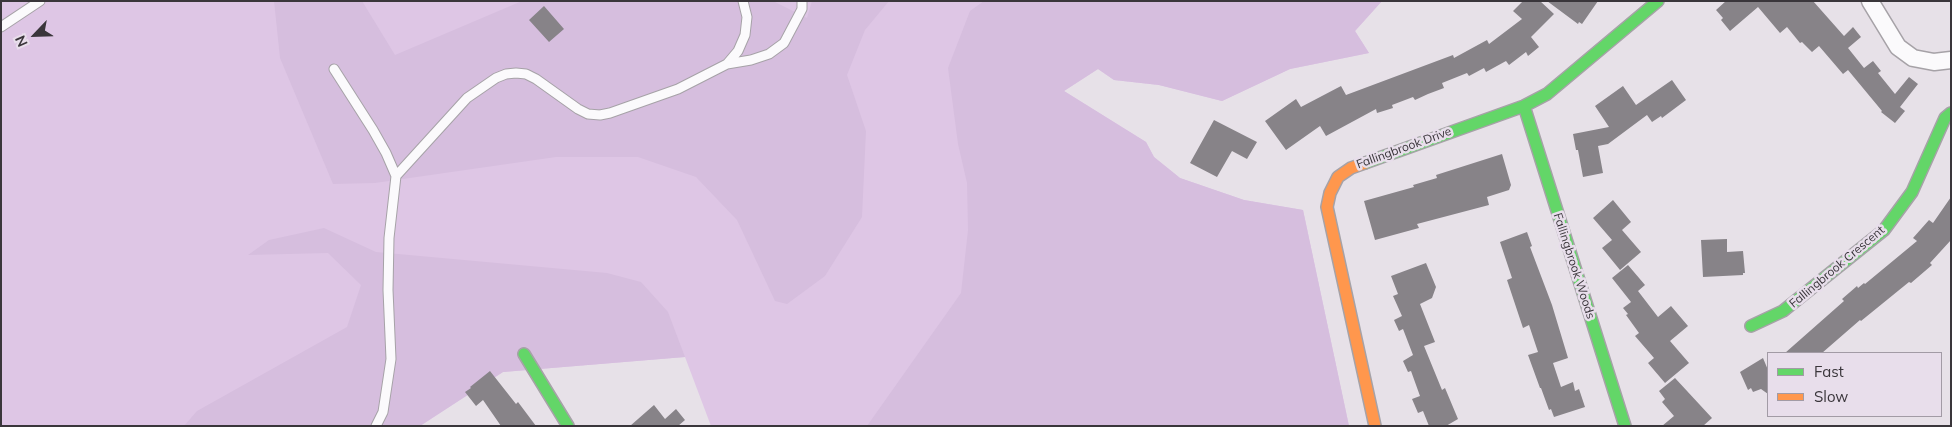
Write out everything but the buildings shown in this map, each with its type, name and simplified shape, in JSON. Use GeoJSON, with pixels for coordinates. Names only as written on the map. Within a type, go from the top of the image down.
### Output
{"type":"FeatureCollection","features":[{"type":"Feature","properties":{"kind":"street","name":"Fallingbrook Drive"},"geometry":{"type":"LineString","coordinates":[[1375,426],[1327,207],[1330,193],[1338,177],[1351,168],[1524,106],[1547,94],[1658,1]]}},
{"type":"Feature","properties":{"kind":"street"},"geometry":{"type":"LineString","coordinates":[[1870,1],[1898,47],[1913,58],[1934,62],[1951,60]]}},
{"type":"Feature","properties":{"kind":"street","name":"Fallingbrook Woods"},"geometry":{"type":"LineString","coordinates":[[1524,106],[1625,426]]}},
{"type":"Feature","properties":{"kind":"street","name":"Fallingbrook Crescent"},"geometry":{"type":"LineString","coordinates":[[1751,326],[1783,311],[1884,230],[1912,192],[1945,118],[1951,113]]}},
{"type":"Feature","properties":{"kind":"street"},"geometry":{"type":"LineString","coordinates":[[524,354],[568,426]]}},
{"type":"Feature","properties":{"kind":"lane"},"geometry":{"type":"LineString","coordinates":[[1,27],[40,1]]}},
{"type":"Feature","properties":{"kind":"lane"},"geometry":{"type":"LineString","coordinates":[[727,64],[738,51],[745,35],[747,18],[743,1]]}},
{"type":"Feature","properties":{"kind":"lane"},"geometry":{"type":"LineString","coordinates":[[396,176],[467,98],[496,78],[516,72],[526,74],[588,114],[600,115],[610,113],[678,89],[727,64],[769,54],[784,42],[802,9],[802,1]]}},
{"type":"Feature","properties":{"kind":"lane"},"geometry":{"type":"LineString","coordinates":[[334,69],[378,138],[396,176],[389,238],[388,290],[391,359],[383,412],[376,426]]}},
{"type":"Feature","properties":{"kind":"shaded area"},"geometry":{"type":"Polygon","coordinates":[[[1,1],[1382,1],[1355,31],[1369,53],[1290,69],[1222,101],[1159,85],[1114,80],[1098,69],[1064,91],[1146,142],[1154,157],[1180,178],[1244,200],[1303,210],[1349,426],[711,426],[685,357],[503,372],[420,426],[1,426],[1,1]]]}},
{"type":"Feature","properties":{"kind":"shaded area"},"geometry":{"type":"Polygon","coordinates":[[[274,1],[362,1],[395,55],[522,1],[773,1],[807,18],[812,1],[889,1],[865,30],[847,75],[866,131],[862,217],[825,276],[787,304],[775,301],[737,220],[696,177],[638,157],[556,157],[375,183],[333,184],[280,58],[274,1]]]}},
{"type":"Feature","properties":{"kind":"shaded area"},"geometry":{"type":"Polygon","coordinates":[[[984,1],[1382,1],[1355,31],[1369,53],[1290,69],[1222,101],[1159,85],[1114,80],[1098,69],[1064,91],[1146,142],[1154,157],[1180,178],[1244,200],[1303,210],[1349,426],[867,426],[961,293],[968,230],[967,183],[958,144],[948,68],[970,11],[984,1]]]}},
{"type":"Feature","properties":{"kind":"shaded area"},"geometry":{"type":"Polygon","coordinates":[[[324,228],[376,252],[607,273],[641,282],[668,312],[685,357],[503,372],[420,426],[184,426],[197,411],[347,327],[361,285],[328,253],[248,255],[269,240],[324,228]]]}},
{"type":"Feature","properties":{"kind":"traffic: fast"},"geometry":{"type":"LineString","coordinates":[[1365,163],[1524,106],[1547,94],[1658,1]]}},
{"type":"Feature","properties":{"kind":"traffic: fast"},"geometry":{"type":"LineString","coordinates":[[1524,106],[1625,426]]}},
{"type":"Feature","properties":{"kind":"traffic: fast"},"geometry":{"type":"LineString","coordinates":[[1751,326],[1783,311],[1884,230],[1912,192],[1945,118],[1951,113]]}},
{"type":"Feature","properties":{"kind":"traffic: fast"},"geometry":{"type":"LineString","coordinates":[[524,354],[568,426]]}},
{"type":"Feature","properties":{"kind":"traffic: slow"},"geometry":{"type":"LineString","coordinates":[[1365,163],[1351,168],[1338,177],[1330,193],[1327,207],[1375,426]]}}]}
